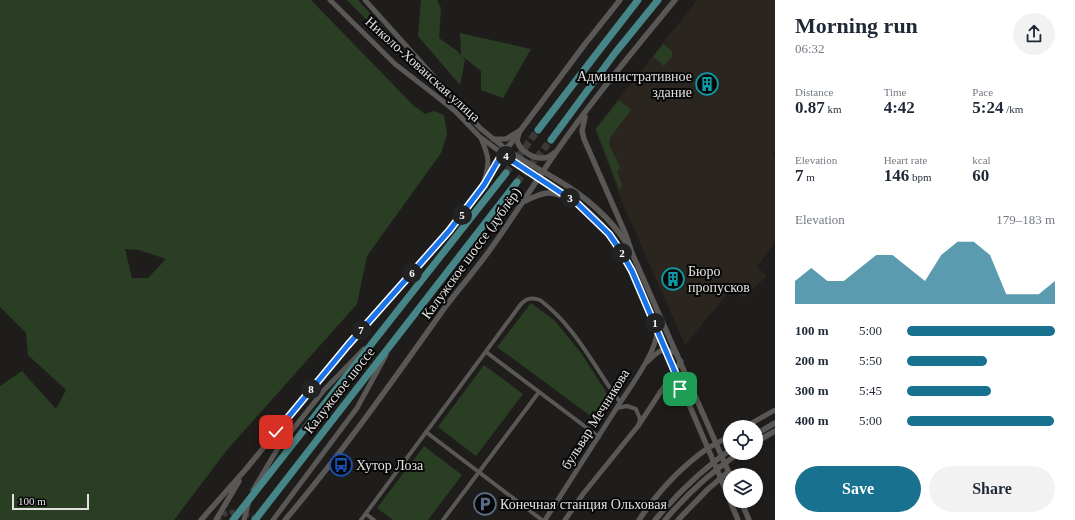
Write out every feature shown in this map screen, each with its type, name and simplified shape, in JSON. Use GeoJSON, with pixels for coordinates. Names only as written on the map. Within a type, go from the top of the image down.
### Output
{"type":"FeatureCollection","features":[{"type":"Feature","properties":{"kind":"highway"},"geometry":{"type":"LineString","coordinates":[[538,130],[638,0]]}},
{"type":"Feature","properties":{"kind":"highway"},"geometry":{"type":"LineString","coordinates":[[551,140],[615,53],[658,0]]}},
{"type":"Feature","properties":{"kind":"highway","name":"Калужское шоссе"},"geometry":{"type":"LineString","coordinates":[[233,520],[506,173]]}},
{"type":"Feature","properties":{"kind":"highway","name":"Калужское шоссе"},"geometry":{"type":"LineString","coordinates":[[255,520],[517,182]]}},
{"type":"Feature","properties":{"kind":"main road","name":"Калужское шоссе (дублёр)"},"geometry":{"type":"LineString","coordinates":[[201,520],[246,469],[348,345],[449,231],[484,185],[504,151],[620,0]]}},
{"type":"Feature","properties":{"kind":"main road","name":"Калужское шоссе (дублёр)"},"geometry":{"type":"LineString","coordinates":[[285,520],[318,481],[375,406],[448,304],[491,249],[556,152],[675,0]]}},
{"type":"Feature","properties":{"kind":"main road"},"geometry":{"type":"LineString","coordinates":[[587,111],[582,131],[584,139],[632,253],[681,361],[727,468]]}},
{"type":"Feature","properties":{"kind":"main road"},"geometry":{"type":"LineString","coordinates":[[519,131],[517,140],[518,144],[534,157],[547,158],[556,152]]}},
{"type":"Feature","properties":{"kind":"main road"},"geometry":{"type":"LineString","coordinates":[[504,151],[574,190],[614,226],[632,253]]}},
{"type":"Feature","properties":{"kind":"main road"},"geometry":{"type":"LineString","coordinates":[[504,151],[540,178],[571,198],[602,227],[620,250],[632,271],[723,485]]}},
{"type":"Feature","properties":{"kind":"main road"},"geometry":{"type":"LineString","coordinates":[[524,201],[542,193],[549,192],[571,198]]}},
{"type":"Feature","properties":{"kind":"main road"},"geometry":{"type":"LineString","coordinates":[[763,430],[775,423]]}},
{"type":"Feature","properties":{"kind":"main road"},"geometry":{"type":"LineString","coordinates":[[763,438],[775,431]]}},
{"type":"Feature","properties":{"kind":"main road"},"geometry":{"type":"LineString","coordinates":[[639,520],[663,490],[689,464],[708,448]]}},
{"type":"Feature","properties":{"kind":"main road"},"geometry":{"type":"LineString","coordinates":[[655,520],[690,481],[723,455]]}},
{"type":"Feature","properties":{"kind":"main road"},"geometry":{"type":"LineString","coordinates":[[665,520],[695,487],[728,460]]}},
{"type":"Feature","properties":{"kind":"main road"},"geometry":{"type":"LineString","coordinates":[[216,520],[246,469]]}},
{"type":"Feature","properties":{"kind":"main road"},"geometry":{"type":"LineString","coordinates":[[678,520],[723,476]]}},
{"type":"Feature","properties":{"kind":"main road"},"geometry":{"type":"LineString","coordinates":[[733,508],[738,520]]}},
{"type":"Feature","properties":{"kind":"main road"},"geometry":{"type":"LineString","coordinates":[[744,508],[749,520]]}},
{"type":"Feature","properties":{"kind":"street","name":"Николо-Хованская улица"},"geometry":{"type":"LineString","coordinates":[[330,0],[395,64],[447,105],[480,137],[504,151]]}},
{"type":"Feature","properties":{"kind":"street","name":"Николо-Хованская улица"},"geometry":{"type":"LineString","coordinates":[[365,0],[480,128],[504,151]]}},
{"type":"Feature","properties":{"kind":"street"},"geometry":{"type":"LineString","coordinates":[[492,139],[506,140],[519,131]]}},
{"type":"Feature","properties":{"kind":"street"},"geometry":{"type":"LineString","coordinates":[[480,137],[487,150],[488,158],[488,168],[484,185]]}},
{"type":"Feature","properties":{"kind":"street"},"geometry":{"type":"LineString","coordinates":[[361,520],[524,302],[530,298],[537,299],[576,335],[620,402]]}},
{"type":"Feature","properties":{"kind":"street","name":"бульвар Мечникова"},"geometry":{"type":"LineString","coordinates":[[543,520],[599,437],[643,366],[656,341],[657,328]]}},
{"type":"Feature","properties":{"kind":"street"},"geometry":{"type":"LineString","coordinates":[[244,520],[251,493],[286,437],[325,388],[380,333]]}},
{"type":"Feature","properties":{"kind":"street"},"geometry":{"type":"LineString","coordinates":[[273,520],[357,408],[394,340]]}},
{"type":"Feature","properties":{"kind":"street"},"geometry":{"type":"LineString","coordinates":[[643,366],[658,352],[666,349],[670,349],[677,354]]}},
{"type":"Feature","properties":{"kind":"street"},"geometry":{"type":"LineString","coordinates":[[486,352],[599,437]]}},
{"type":"Feature","properties":{"kind":"street"},"geometry":{"type":"LineString","coordinates":[[565,520],[582,494],[638,426],[681,361]]}},
{"type":"Feature","properties":{"kind":"street"},"geometry":{"type":"LineString","coordinates":[[660,392],[674,389],[683,391]]}},
{"type":"Feature","properties":{"kind":"street"},"geometry":{"type":"LineString","coordinates":[[443,520],[539,392]]}},
{"type":"Feature","properties":{"kind":"street"},"geometry":{"type":"LineString","coordinates":[[616,408],[632,406],[636,409],[640,419],[638,426]]}},
{"type":"Feature","properties":{"kind":"street"},"geometry":{"type":"LineString","coordinates":[[757,420],[775,410]]}},
{"type":"Feature","properties":{"kind":"street"},"geometry":{"type":"LineString","coordinates":[[426,432],[478,473],[543,520]]}},
{"type":"Feature","properties":{"kind":"street"},"geometry":{"type":"LineString","coordinates":[[708,448],[723,440]]}},
{"type":"Feature","properties":{"kind":"street"},"geometry":{"type":"LineString","coordinates":[[366,514],[374,520]]}},
{"type":"Feature","properties":{"kind":"shaded area"},"geometry":{"type":"Polygon","coordinates":[[[697,0],[775,0],[775,153],[770,149],[775,156],[775,243],[757,267],[767,276],[744,298],[732,288],[685,345],[620,197],[595,129],[697,0]]]}},
{"type":"Feature","properties":{"kind":"green space"},"geometry":{"type":"Polygon","coordinates":[[[0,0],[311,0],[413,105],[425,114],[434,111],[444,115],[447,134],[441,153],[367,256],[357,304],[227,450],[174,520],[0,520],[0,386],[22,371],[56,409],[66,390],[28,355],[26,333],[0,307],[0,0]],[[125,249],[132,278],[148,278],[166,259],[139,250],[125,249]]]}},
{"type":"Feature","properties":{"kind":"green space"},"geometry":{"type":"Polygon","coordinates":[[[347,0],[358,0],[433,84],[433,86],[425,80],[347,0]]]}},
{"type":"Feature","properties":{"kind":"green space"},"geometry":{"type":"Polygon","coordinates":[[[421,0],[437,0],[441,8],[439,38],[461,55],[460,33],[531,49],[503,98],[481,90],[481,71],[462,56],[465,60],[460,85],[418,36],[421,0]]]}},
{"type":"Feature","properties":{"kind":"green space"},"geometry":{"type":"Polygon","coordinates":[[[663,44],[672,51],[672,56],[664,66],[653,57],[663,44]]]}},
{"type":"Feature","properties":{"kind":"green space"},"geometry":{"type":"Polygon","coordinates":[[[619,100],[631,110],[610,138],[609,144],[620,168],[617,172],[622,185],[620,191],[596,129],[619,100]]]}},
{"type":"Feature","properties":{"kind":"green space"},"geometry":{"type":"Polygon","coordinates":[[[531,303],[555,321],[581,353],[610,398],[596,420],[497,347],[531,303]]]}},
{"type":"Feature","properties":{"kind":"green space"},"geometry":{"type":"Polygon","coordinates":[[[484,365],[523,394],[476,456],[438,427],[484,365]]]}},
{"type":"Feature","properties":{"kind":"green space"},"geometry":{"type":"Polygon","coordinates":[[[424,446],[462,475],[428,520],[393,520],[377,508],[424,446]]]}},
{"type":"Feature","properties":{"kind":"tunnel"},"geometry":{"type":"LineString","coordinates":[[506,173],[538,130]]}},
{"type":"Feature","properties":{"kind":"tunnel"},"geometry":{"type":"LineString","coordinates":[[517,182],[551,140]]}},
{"type":"Feature","properties":{"kind":"tunnel"},"geometry":{"type":"LineString","coordinates":[[217,520],[227,513],[232,512],[238,512],[260,520]]}},
{"type":"Feature","properties":{"kind":"place","name":"Административное здание"},"geometry":{"type":"Point","coordinates":[707,84]}},
{"type":"Feature","properties":{"kind":"place","name":"Бюро пропусков"},"geometry":{"type":"Point","coordinates":[673,279]}},
{"type":"Feature","properties":{"kind":"place","name":"Хутор Лоза"},"geometry":{"type":"Point","coordinates":[341,465]}},
{"type":"Feature","properties":{"kind":"place","name":"Конечная станция Ольховая"},"geometry":{"type":"Point","coordinates":[485,504]}},
{"type":"Feature","properties":{"kind":"route"},"geometry":{"type":"LineString","coordinates":[[276,432],[348,345],[449,231],[484,185],[502,154],[578,204],[609,234],[632,271],[683,391],[680,389]]}}]}
